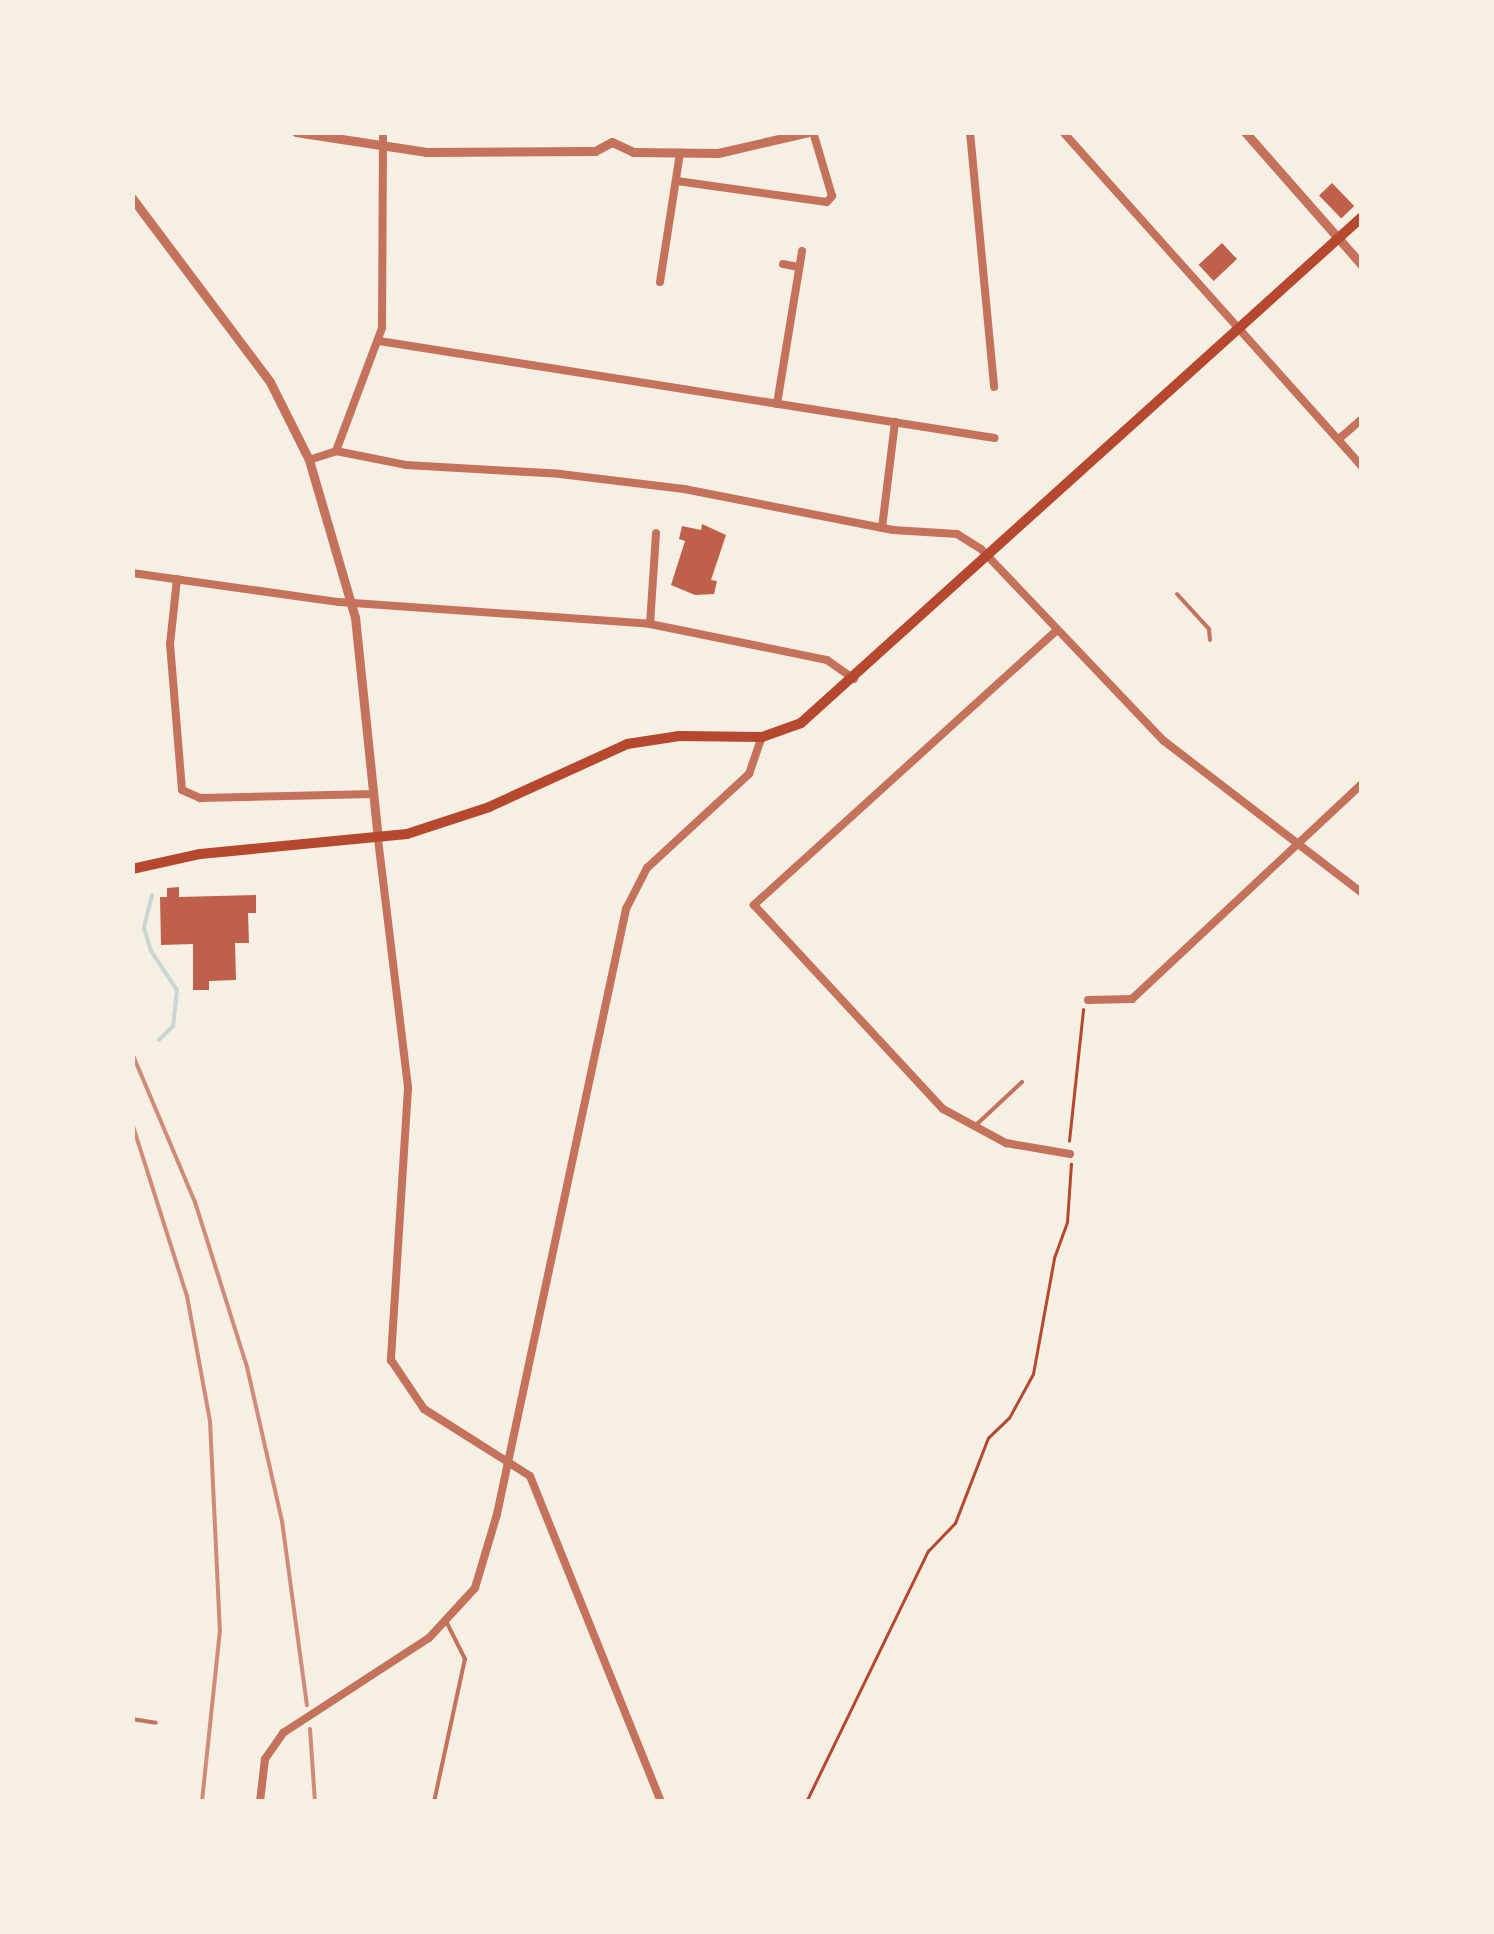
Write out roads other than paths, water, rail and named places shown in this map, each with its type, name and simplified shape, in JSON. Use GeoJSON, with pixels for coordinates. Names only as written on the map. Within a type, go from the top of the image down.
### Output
{"type":"FeatureCollection","features":[{"type":"Feature","properties":{"kind":"main road"},"geometry":{"type":"LineString","coordinates":[[132,869],[200,854],[378,839],[489,807],[627,744],[679,736],[762,737],[801,724],[1362,218]]}},
{"type":"Feature","properties":{"kind":"street"},"geometry":{"type":"LineString","coordinates":[[296,132],[382,149],[567,152],[611,137],[625,152],[680,153],[749,149],[811,132],[832,196],[827,202],[677,181]]}},
{"type":"Feature","properties":{"kind":"street"},"geometry":{"type":"LineString","coordinates":[[336,451],[340,430],[379,340],[387,273],[383,132]]}},
{"type":"Feature","properties":{"kind":"street"},"geometry":{"type":"LineString","coordinates":[[970,132],[994,387]]}},
{"type":"Feature","properties":{"kind":"street"},"geometry":{"type":"LineString","coordinates":[[1063,132],[1362,467]]}},
{"type":"Feature","properties":{"kind":"street"},"geometry":{"type":"LineString","coordinates":[[1245,132],[1362,265]]}},
{"type":"Feature","properties":{"kind":"street"},"geometry":{"type":"LineString","coordinates":[[660,282],[680,153]]}},
{"type":"Feature","properties":{"kind":"street"},"geometry":{"type":"LineString","coordinates":[[132,198],[270,382],[310,460],[351,602],[408,1088],[389,1348],[415,1402],[530,1476],[660,1802]]}},
{"type":"Feature","properties":{"kind":"street"},"geometry":{"type":"LineString","coordinates":[[777,404],[802,251]]}},
{"type":"Feature","properties":{"kind":"street"},"geometry":{"type":"LineString","coordinates":[[783,264],[799,267]]}},
{"type":"Feature","properties":{"kind":"street"},"geometry":{"type":"LineString","coordinates":[[379,340],[994,438]]}},
{"type":"Feature","properties":{"kind":"street"},"geometry":{"type":"LineString","coordinates":[[1340,438],[1362,419]]}},
{"type":"Feature","properties":{"kind":"street"},"geometry":{"type":"LineString","coordinates":[[882,528],[895,422]]}},
{"type":"Feature","properties":{"kind":"street"},"geometry":{"type":"LineString","coordinates":[[310,460],[336,451],[406,465],[684,489],[882,528],[948,531],[989,557],[1164,741],[1362,893]]}},
{"type":"Feature","properties":{"kind":"street"},"geometry":{"type":"LineString","coordinates":[[650,624],[656,532]]}},
{"type":"Feature","properties":{"kind":"street"},"geometry":{"type":"LineString","coordinates":[[132,573],[351,602],[650,624],[827,660],[854,680]]}},
{"type":"Feature","properties":{"kind":"street"},"geometry":{"type":"LineString","coordinates":[[178,579],[170,644],[182,790],[200,798],[373,794]]}},
{"type":"Feature","properties":{"kind":"street"},"geometry":{"type":"LineString","coordinates":[[1056,631],[754,905],[943,1109],[1006,1143],[1070,1154]]}},
{"type":"Feature","properties":{"kind":"street"},"geometry":{"type":"LineString","coordinates":[[260,1802],[266,1759],[290,1728],[400,1658],[447,1623],[470,1597],[484,1564],[632,891],[658,856],[749,774],[762,737]]}},
{"type":"Feature","properties":{"kind":"street"},"geometry":{"type":"LineString","coordinates":[[1088,1000],[1132,1000],[1362,784]]}},
{"type":"Feature","properties":{"kind":"lane"},"geometry":{"type":"LineString","coordinates":[[1177,594],[1209,629],[1210,640]]}},
{"type":"Feature","properties":{"kind":"lane"},"geometry":{"type":"LineString","coordinates":[[973,1128],[1022,1082]]}},
{"type":"Feature","properties":{"kind":"lane"},"geometry":{"type":"LineString","coordinates":[[434,1802],[465,1658],[447,1623]]}},
{"type":"Feature","properties":{"kind":"lane"},"geometry":{"type":"LineString","coordinates":[[132,1720],[156,1723]]}},
{"type":"Feature","properties":{"kind":"waterway"},"geometry":{"type":"LineString","coordinates":[[152,895],[144,928],[151,951],[177,990],[173,1026],[159,1040]]}},
{"type":"Feature","properties":{"kind":"railway"},"geometry":{"type":"LineString","coordinates":[[132,1053],[195,1202],[247,1367],[282,1521],[307,1705]]}},
{"type":"Feature","properties":{"kind":"railway"},"geometry":{"type":"LineString","coordinates":[[132,1123],[187,1296],[210,1421],[220,1630],[202,1802]]}},
{"type":"Feature","properties":{"kind":"railway"},"geometry":{"type":"LineString","coordinates":[[310,1729],[315,1802]]}}]}
